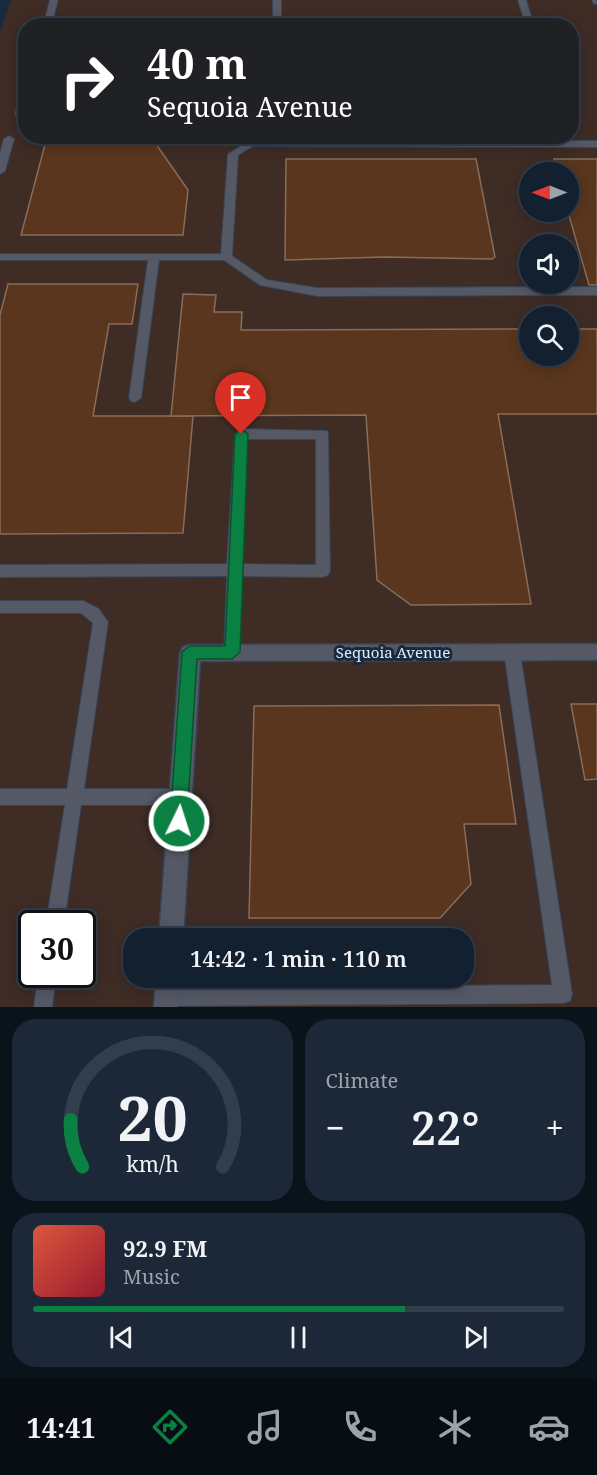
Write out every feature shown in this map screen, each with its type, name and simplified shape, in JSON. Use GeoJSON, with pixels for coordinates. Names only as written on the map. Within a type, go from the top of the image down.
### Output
{"type":"FeatureCollection","features":[{"type":"Feature","properties":{"kind":"street","name":"Sequoia Avenue"},"geometry":{"type":"LineString","coordinates":[[180,797],[190,652],[597,652]]}},
{"type":"Feature","properties":{"kind":"street"},"geometry":{"type":"LineString","coordinates":[[172,928],[180,797]]}},
{"type":"Feature","properties":{"kind":"lane"},"geometry":{"type":"LineString","coordinates":[[49,18],[54,0]]}},
{"type":"Feature","properties":{"kind":"lane"},"geometry":{"type":"LineString","coordinates":[[277,0],[277,18]]}},
{"type":"Feature","properties":{"kind":"lane"},"geometry":{"type":"LineString","coordinates":[[522,0],[528,18]]}},
{"type":"Feature","properties":{"kind":"lane"},"geometry":{"type":"LineString","coordinates":[[0,171],[9,139]]}},
{"type":"Feature","properties":{"kind":"lane"},"geometry":{"type":"LineString","coordinates":[[579,141],[597,144]]}},
{"type":"Feature","properties":{"kind":"lane"},"geometry":{"type":"LineString","coordinates":[[226,256],[233,154],[246,144]]}},
{"type":"Feature","properties":{"kind":"lane"},"geometry":{"type":"LineString","coordinates":[[0,257],[226,256],[264,283],[317,292],[597,291]]}},
{"type":"Feature","properties":{"kind":"lane"},"geometry":{"type":"LineString","coordinates":[[135,398],[154,257]]}},
{"type":"Feature","properties":{"kind":"lane"},"geometry":{"type":"LineString","coordinates":[[0,571],[234,570],[323,571],[322,434],[241,434],[234,570],[232,652]]}},
{"type":"Feature","properties":{"kind":"lane"},"geometry":{"type":"LineString","coordinates":[[0,607],[83,607],[94,613],[101,622],[57,910]]}},
{"type":"Feature","properties":{"kind":"lane"},"geometry":{"type":"LineString","coordinates":[[167,994],[563,994],[512,652]]}},
{"type":"Feature","properties":{"kind":"lane"},"geometry":{"type":"LineString","coordinates":[[0,797],[180,797]]}},
{"type":"Feature","properties":{"kind":"lane"},"geometry":{"type":"LineString","coordinates":[[43,1007],[45,988]]}},
{"type":"Feature","properties":{"kind":"shaded area"},"geometry":{"type":"Polygon","coordinates":[[[11,0],[597,0],[597,1007],[0,1007],[0,32],[11,0]]]}},
{"type":"Feature","properties":{"kind":"building"},"geometry":{"type":"Polygon","coordinates":[[[45,144],[156,144],[188,190],[183,235],[21,235],[45,144]]]}},
{"type":"Feature","properties":{"kind":"building"},"geometry":{"type":"Polygon","coordinates":[[[286,159],[476,159],[495,257],[492,259],[385,257],[285,260],[286,159]]]}},
{"type":"Feature","properties":{"kind":"building"},"geometry":{"type":"Polygon","coordinates":[[[554,159],[597,159],[597,285],[589,285],[579,250],[579,234],[574,234],[571,222],[579,222],[579,162],[555,162],[554,159]]]}},
{"type":"Feature","properties":{"kind":"building"},"geometry":{"type":"Polygon","coordinates":[[[8,284],[138,284],[132,324],[109,324],[93,416],[193,416],[183,533],[0,534],[0,315],[8,284]]]}},
{"type":"Feature","properties":{"kind":"building"},"geometry":{"type":"Polygon","coordinates":[[[183,294],[216,295],[214,312],[242,312],[241,330],[519,329],[519,366],[579,366],[579,329],[597,329],[597,414],[498,414],[531,604],[411,605],[377,580],[366,415],[171,416],[183,294]]]}},
{"type":"Feature","properties":{"kind":"building"},"geometry":{"type":"Polygon","coordinates":[[[571,704],[597,704],[597,779],[585,780],[571,704]]]}},
{"type":"Feature","properties":{"kind":"building"},"geometry":{"type":"Polygon","coordinates":[[[499,705],[516,824],[464,824],[471,884],[440,918],[249,918],[254,706],[499,705]]]}},
{"type":"Feature","properties":{"kind":"route"},"geometry":{"type":"LineString","coordinates":[[179,821],[190,652],[232,652],[241,434]]}}]}
